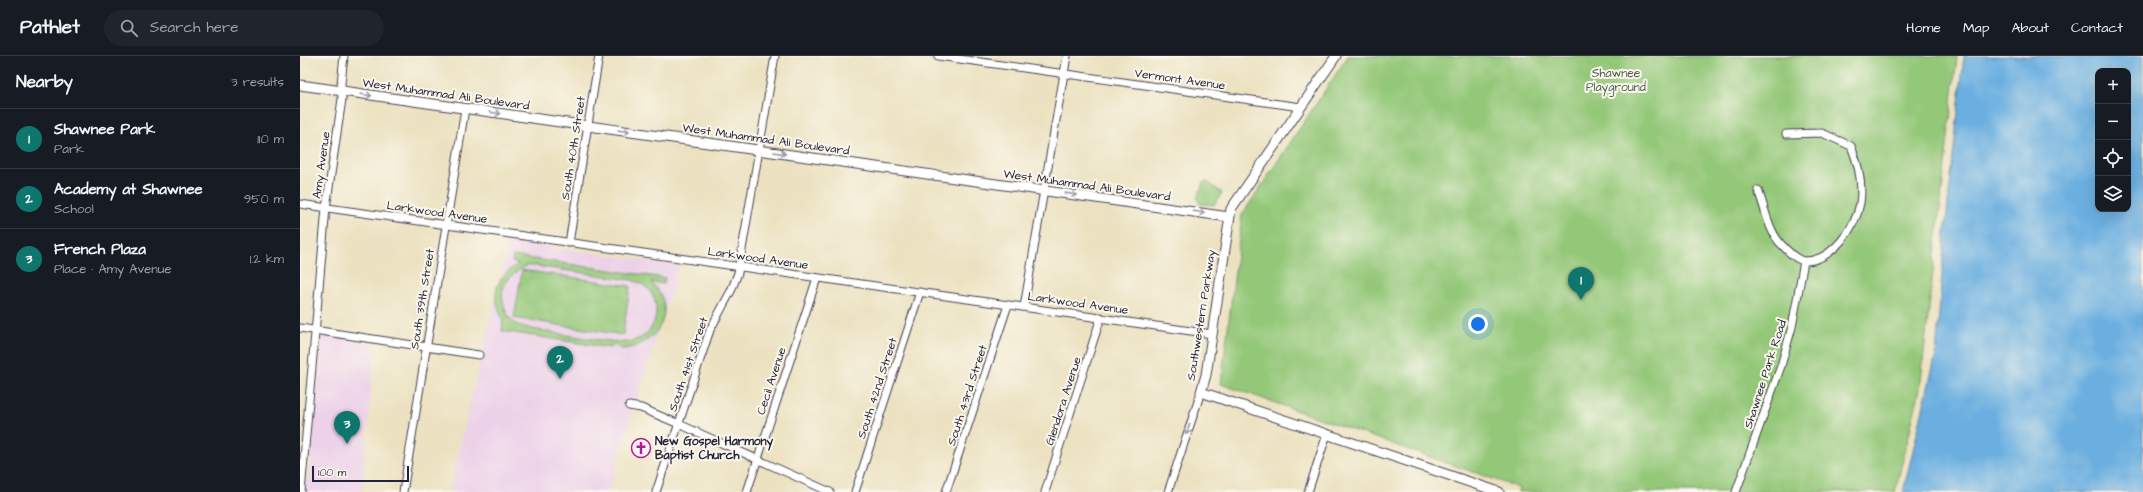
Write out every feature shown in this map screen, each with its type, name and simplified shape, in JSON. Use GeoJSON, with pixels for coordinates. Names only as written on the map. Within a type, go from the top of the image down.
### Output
{"type":"FeatureCollection","features":[{"type":"Feature","properties":{"kind":"street","name":"Amy Avenue"},"geometry":{"type":"LineString","coordinates":[[301,492],[326,208],[342,99],[341,91],[344,56]]}},
{"type":"Feature","properties":{"kind":"street","name":"South 40th Street"},"geometry":{"type":"LineString","coordinates":[[569,243],[589,126],[599,56]]}},
{"type":"Feature","properties":{"kind":"street","name":"South 41st Street"},"geometry":{"type":"LineString","coordinates":[[656,492],[710,330],[731,291],[739,266],[775,56]]}},
{"type":"Feature","properties":{"kind":"street","name":"Vermont Avenue"},"geometry":{"type":"LineString","coordinates":[[938,56],[1300,107]]}},
{"type":"Feature","properties":{"kind":"street"},"geometry":{"type":"LineString","coordinates":[[1024,307],[1067,56]]}},
{"type":"Feature","properties":{"kind":"street","name":"Southwestern Parkway"},"geometry":{"type":"LineString","coordinates":[[1336,56],[1237,198],[1229,217],[1206,375],[1201,392],[1499,492]]}},
{"type":"Feature","properties":{"kind":"street","name":"West Muhammad Ali Boulevard"},"geometry":{"type":"LineString","coordinates":[[300,85],[1229,217]]}},
{"type":"Feature","properties":{"kind":"street","name":"South 39th Street"},"geometry":{"type":"LineString","coordinates":[[403,492],[445,225],[465,109]]}},
{"type":"Feature","properties":{"kind":"street"},"geometry":{"type":"LineString","coordinates":[[1758,190],[1776,238],[1795,256],[1804,261],[1825,254],[1839,243],[1848,233],[1856,219],[1859,207],[1860,177],[1851,146],[1822,133],[1786,134]]}},
{"type":"Feature","properties":{"kind":"street","name":"Larkwood Avenue"},"geometry":{"type":"LineString","coordinates":[[300,204],[1212,334]]}},
{"type":"Feature","properties":{"kind":"street","name":"Shawnee Park Road"},"geometry":{"type":"LineString","coordinates":[[1736,492],[1781,366],[1792,327],[1804,261]]}},
{"type":"Feature","properties":{"kind":"street","name":"Cecil Avenue"},"geometry":{"type":"LineString","coordinates":[[747,492],[817,278]]}},
{"type":"Feature","properties":{"kind":"street","name":"South 42nd Street"},"geometry":{"type":"LineString","coordinates":[[855,492],[920,292]]}},
{"type":"Feature","properties":{"kind":"street","name":"South 43rd Street"},"geometry":{"type":"LineString","coordinates":[[946,492],[1008,305]]}},
{"type":"Feature","properties":{"kind":"street","name":"Glendora Avenue"},"geometry":{"type":"LineString","coordinates":[[1045,492],[1101,317]]}},
{"type":"Feature","properties":{"kind":"street"},"geometry":{"type":"LineString","coordinates":[[300,328],[478,355]]}},
{"type":"Feature","properties":{"kind":"street"},"geometry":{"type":"LineString","coordinates":[[1168,492],[1201,392]]}},
{"type":"Feature","properties":{"kind":"street"},"geometry":{"type":"LineString","coordinates":[[629,406],[641,408],[679,424],[830,492]]}},
{"type":"Feature","properties":{"kind":"street"},"geometry":{"type":"LineString","coordinates":[[1308,492],[1326,434]]}},
{"type":"Feature","properties":{"kind":"shaded area"},"geometry":{"type":"Polygon","coordinates":[[[509,242],[679,265],[608,492],[449,492],[509,242]]]}},
{"type":"Feature","properties":{"kind":"shaded area"},"geometry":{"type":"Polygon","coordinates":[[[322,334],[375,344],[362,492],[300,492],[300,480],[309,481],[322,334]]]}},
{"type":"Feature","properties":{"kind":"green space","name":"Shawnee Playground"},"geometry":{"type":"Polygon","coordinates":[[[1348,56],[1957,56],[1920,389],[1895,492],[1518,492],[1519,488],[1221,384],[1242,215],[1348,56]]]}},
{"type":"Feature","properties":{"kind":"green space"},"geometry":{"type":"Polygon","coordinates":[[[1206,181],[1222,193],[1214,205],[1200,204],[1197,198],[1203,183],[1206,181]]]}},
{"type":"Feature","properties":{"kind":"green space"},"geometry":{"type":"Polygon","coordinates":[[[513,256],[665,278],[664,284],[651,282],[662,297],[664,308],[660,326],[654,334],[639,345],[620,349],[619,347],[610,346],[610,348],[502,331],[502,319],[497,304],[496,291],[500,280],[504,275],[519,264],[512,262],[513,256]],[[526,266],[516,272],[508,280],[503,289],[502,295],[506,311],[511,320],[516,324],[586,338],[629,342],[645,335],[654,323],[656,316],[655,301],[647,288],[640,283],[631,280],[536,266],[526,266]]]}},
{"type":"Feature","properties":{"kind":"green space"},"geometry":{"type":"Polygon","coordinates":[[[522,270],[630,286],[623,335],[514,318],[522,270]]]}},
{"type":"Feature","properties":{"kind":"water"},"geometry":{"type":"Polygon","coordinates":[[[1964,56],[2143,56],[2143,492],[1903,492],[1936,354],[1945,231],[1964,56]]]}},
{"type":"Feature","properties":{"kind":"place","name":"Shawnee Park"},"geometry":{"type":"Point","coordinates":[1581,300]}},
{"type":"Feature","properties":{"kind":"place","name":"Academy at Shawnee"},"geometry":{"type":"Point","coordinates":[560,379]}},
{"type":"Feature","properties":{"kind":"place","name":"French Plaza"},"geometry":{"type":"Point","coordinates":[347,444]}},
{"type":"Feature","properties":{"kind":"place","name":"New Gospel Harmony Baptist Church"},"geometry":{"type":"Point","coordinates":[641,448]}}]}
